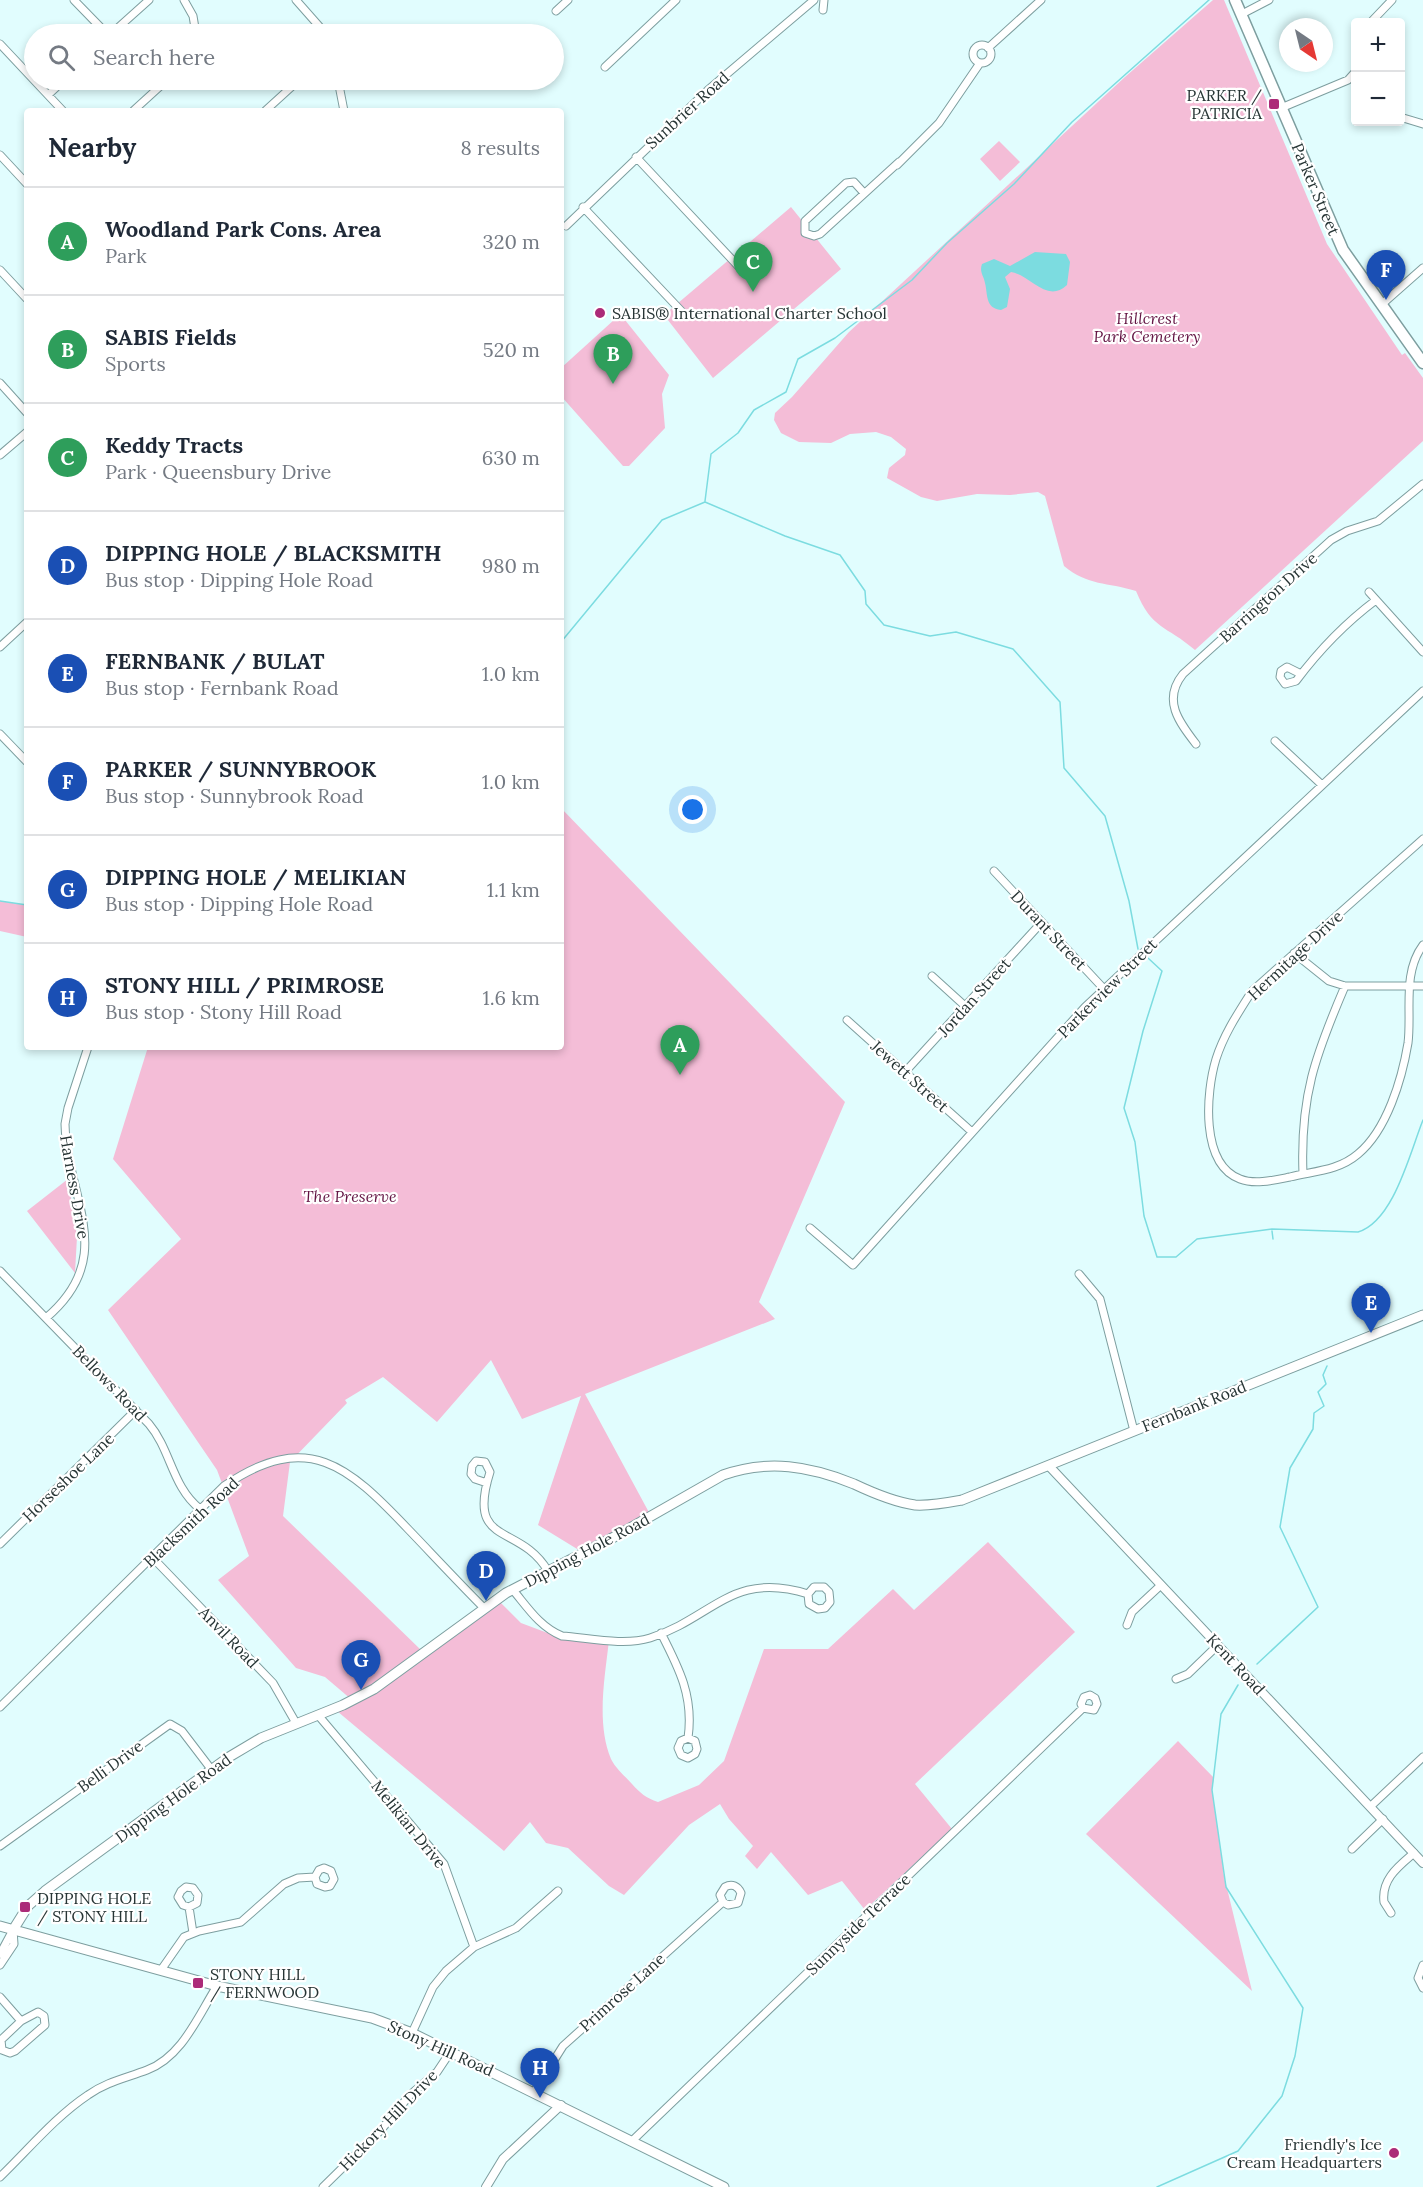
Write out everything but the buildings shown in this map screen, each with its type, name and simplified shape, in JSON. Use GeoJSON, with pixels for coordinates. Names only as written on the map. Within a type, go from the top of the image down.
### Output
{"type":"FeatureCollection","features":[{"type":"Feature","properties":{"kind":"main road","name":"Parker Street"},"geometry":{"type":"LineString","coordinates":[[1235,0],[1343,250],[1423,363]]}},
{"type":"Feature","properties":{"kind":"main road","name":"Fernbank Road"},"geometry":{"type":"LineString","coordinates":[[966,1499],[1423,1315]]}},
{"type":"Feature","properties":{"kind":"main road","name":"Dipping Hole Road"},"geometry":{"type":"LineString","coordinates":[[13,1930],[28,1906],[45,1891],[211,1769],[261,1738],[318,1715],[390,1678],[484,1608],[513,1590],[723,1475],[740,1469],[776,1465],[798,1466],[835,1476],[900,1502],[916,1505],[944,1504],[966,1499]]}},
{"type":"Feature","properties":{"kind":"main road","name":"Stony Hill Road"},"geometry":{"type":"LineString","coordinates":[[0,1926],[217,1986],[372,2018],[451,2051],[724,2187]]}},
{"type":"Feature","properties":{"kind":"street"},"geometry":{"type":"LineString","coordinates":[[74,0],[99,24]]}},
{"type":"Feature","properties":{"kind":"street"},"geometry":{"type":"LineString","coordinates":[[121,24],[149,0]]}},
{"type":"Feature","properties":{"kind":"street"},"geometry":{"type":"LineString","coordinates":[[184,0],[193,16],[194,24]]}},
{"type":"Feature","properties":{"kind":"street"},"geometry":{"type":"LineString","coordinates":[[296,0],[317,24]]}},
{"type":"Feature","properties":{"kind":"street"},"geometry":{"type":"LineString","coordinates":[[556,11],[568,0]]}},
{"type":"Feature","properties":{"kind":"street"},"geometry":{"type":"LineString","coordinates":[[605,67],[676,0]]}},
{"type":"Feature","properties":{"kind":"street","name":"Sunbrier Road"},"geometry":{"type":"LineString","coordinates":[[566,226],[636,157],[814,0]]}},
{"type":"Feature","properties":{"kind":"street"},"geometry":{"type":"LineString","coordinates":[[823,10],[824,0]]}},
{"type":"Feature","properties":{"kind":"street"},"geometry":{"type":"LineString","coordinates":[[988,48],[1041,0]]}},
{"type":"Feature","properties":{"kind":"street"},"geometry":{"type":"LineString","coordinates":[[1242,15],[1269,0]]}},
{"type":"Feature","properties":{"kind":"street"},"geometry":{"type":"LineString","coordinates":[[1375,18],[1392,0]]}},
{"type":"Feature","properties":{"kind":"street"},"geometry":{"type":"LineString","coordinates":[[0,44],[24,70]]}},
{"type":"Feature","properties":{"kind":"street"},"geometry":{"type":"LineString","coordinates":[[980,63],[974,58],[973,50],[981,45],[988,48]]}},
{"type":"Feature","properties":{"kind":"street"},"geometry":{"type":"LineString","coordinates":[[864,193],[854,182],[844,185],[805,221],[805,233],[817,236],[899,162],[939,123],[980,63],[990,58],[988,48]]}},
{"type":"Feature","properties":{"kind":"street"},"geometry":{"type":"LineString","coordinates":[[1281,108],[1351,81]]}},
{"type":"Feature","properties":{"kind":"street"},"geometry":{"type":"LineString","coordinates":[[43,90],[60,108]]}},
{"type":"Feature","properties":{"kind":"street"},"geometry":{"type":"LineString","coordinates":[[48,95],[53,90]]}},
{"type":"Feature","properties":{"kind":"street"},"geometry":{"type":"LineString","coordinates":[[136,108],[155,90]]}},
{"type":"Feature","properties":{"kind":"street"},"geometry":{"type":"LineString","coordinates":[[268,108],[288,90]]}},
{"type":"Feature","properties":{"kind":"street"},"geometry":{"type":"LineString","coordinates":[[340,90],[343,108]]}},
{"type":"Feature","properties":{"kind":"street"},"geometry":{"type":"LineString","coordinates":[[1405,118],[1423,124]]}},
{"type":"Feature","properties":{"kind":"street"},"geometry":{"type":"LineString","coordinates":[[0,155],[24,181]]}},
{"type":"Feature","properties":{"kind":"street"},"geometry":{"type":"LineString","coordinates":[[636,157],[739,267]]}},
{"type":"Feature","properties":{"kind":"street"},"geometry":{"type":"LineString","coordinates":[[583,207],[686,316]]}},
{"type":"Feature","properties":{"kind":"street"},"geometry":{"type":"LineString","coordinates":[[1381,305],[1423,268]]}},
{"type":"Feature","properties":{"kind":"street"},"geometry":{"type":"LineString","coordinates":[[0,270],[24,296]]}},
{"type":"Feature","properties":{"kind":"street"},"geometry":{"type":"LineString","coordinates":[[0,383],[24,410]]}},
{"type":"Feature","properties":{"kind":"street"},"geometry":{"type":"LineString","coordinates":[[0,455],[24,435]]}},
{"type":"Feature","properties":{"kind":"street","name":"Barrington Drive"},"geometry":{"type":"LineString","coordinates":[[1196,744],[1177,719],[1173,708],[1174,688],[1183,674],[1331,540],[1347,531],[1378,522],[1423,484]]}},
{"type":"Feature","properties":{"kind":"street"},"geometry":{"type":"LineString","coordinates":[[1369,592],[1423,652]]}},
{"type":"Feature","properties":{"kind":"street"},"geometry":{"type":"LineString","coordinates":[[1301,674],[1335,633],[1376,600]]}},
{"type":"Feature","properties":{"kind":"street"},"geometry":{"type":"LineString","coordinates":[[0,647],[24,625]]}},
{"type":"Feature","properties":{"kind":"street","name":"Parkerview Street"},"geometry":{"type":"LineString","coordinates":[[810,1228],[853,1265],[1104,989],[1423,692]]}},
{"type":"Feature","properties":{"kind":"street"},"geometry":{"type":"LineString","coordinates":[[0,734],[24,759]]}},
{"type":"Feature","properties":{"kind":"street"},"geometry":{"type":"LineString","coordinates":[[1275,741],[1322,785]]}},
{"type":"Feature","properties":{"kind":"street","name":"Hermitage Drive"},"geometry":{"type":"LineString","coordinates":[[1423,839],[1252,991],[1231,1023],[1214,1069],[1209,1125],[1215,1152],[1228,1172],[1240,1179],[1270,1180],[1341,1165],[1359,1154],[1374,1137],[1394,1092],[1408,1043],[1409,987],[1416,959],[1423,945]]}},
{"type":"Feature","properties":{"kind":"street","name":"Durant Street"},"geometry":{"type":"LineString","coordinates":[[994,871],[1104,989]]}},
{"type":"Feature","properties":{"kind":"street","name":"Jordan Street"},"geometry":{"type":"LineString","coordinates":[[905,1072],[1042,922]]}},
{"type":"Feature","properties":{"kind":"street"},"geometry":{"type":"LineString","coordinates":[[1294,953],[1329,981],[1345,986],[1423,986]]}},
{"type":"Feature","properties":{"kind":"street"},"geometry":{"type":"LineString","coordinates":[[932,976],[965,1006]]}},
{"type":"Feature","properties":{"kind":"street"},"geometry":{"type":"LineString","coordinates":[[1303,1174],[1301,1130],[1307,1089],[1327,1028],[1345,986]]}},
{"type":"Feature","properties":{"kind":"street","name":"Jewett Street"},"geometry":{"type":"LineString","coordinates":[[847,1020],[972,1132]]}},
{"type":"Feature","properties":{"kind":"street","name":"Harness Drive"},"geometry":{"type":"LineString","coordinates":[[46,1318],[71,1293],[85,1258],[84,1220],[65,1124],[87,1050]]}},
{"type":"Feature","properties":{"kind":"street","name":"Bellows Road"},"geometry":{"type":"LineString","coordinates":[[0,1271],[157,1434],[181,1488],[200,1509]]}},
{"type":"Feature","properties":{"kind":"street"},"geometry":{"type":"LineString","coordinates":[[1079,1274],[1100,1299],[1134,1431]]}},
{"type":"Feature","properties":{"kind":"street","name":"Horseshoe Lane"},"geometry":{"type":"LineString","coordinates":[[0,1544],[136,1410]]}},
{"type":"Feature","properties":{"kind":"street","name":"Blacksmith Road"},"geometry":{"type":"LineString","coordinates":[[0,1707],[224,1486],[263,1464],[295,1459],[326,1463],[353,1475],[368,1487],[484,1608]]}},
{"type":"Feature","properties":{"kind":"street","name":"Kent Road"},"geometry":{"type":"LineString","coordinates":[[1049,1466],[1423,1863]]}},
{"type":"Feature","properties":{"kind":"street"},"geometry":{"type":"LineString","coordinates":[[487,1483],[482,1507],[485,1518],[492,1526],[535,1554],[548,1571]]}},
{"type":"Feature","properties":{"kind":"street","name":"Anvil Road"},"geometry":{"type":"LineString","coordinates":[[152,1557],[273,1683],[296,1724]]}},
{"type":"Feature","properties":{"kind":"street"},"geometry":{"type":"LineString","coordinates":[[1127,1625],[1132,1612],[1161,1585]]}},
{"type":"Feature","properties":{"kind":"street"},"geometry":{"type":"LineString","coordinates":[[513,1590],[543,1626],[562,1636],[630,1641],[661,1633],[748,1589],[777,1587],[808,1594]]}},
{"type":"Feature","properties":{"kind":"street"},"geometry":{"type":"LineString","coordinates":[[661,1633],[686,1686],[691,1716],[688,1738]]}},
{"type":"Feature","properties":{"kind":"street"},"geometry":{"type":"LineString","coordinates":[[1176,1678],[1188,1674],[1218,1645]]}},
{"type":"Feature","properties":{"kind":"street","name":"Sunnyside Terrace"},"geometry":{"type":"LineString","coordinates":[[633,2140],[1083,1708]]}},
{"type":"Feature","properties":{"kind":"street","name":"Melikian Drive"},"geometry":{"type":"LineString","coordinates":[[318,1715],[444,1864],[474,1947]]}},
{"type":"Feature","properties":{"kind":"street","name":"Belli Drive"},"geometry":{"type":"LineString","coordinates":[[0,1846],[170,1724],[182,1731],[211,1769]]}},
{"type":"Feature","properties":{"kind":"street"},"geometry":{"type":"LineString","coordinates":[[1371,1806],[1423,1756]]}},
{"type":"Feature","properties":{"kind":"street"},"geometry":{"type":"LineString","coordinates":[[1352,1849],[1383,1819]]}},
{"type":"Feature","properties":{"kind":"street"},"geometry":{"type":"LineString","coordinates":[[1391,1913],[1384,1902],[1385,1884],[1396,1869],[1414,1852]]}},
{"type":"Feature","properties":{"kind":"street"},"geometry":{"type":"LineString","coordinates":[[161,1970],[176,1945],[193,1933],[241,1922],[284,1884],[298,1878],[315,1877]]}},
{"type":"Feature","properties":{"kind":"street"},"geometry":{"type":"LineString","coordinates":[[412,2033],[439,1979],[474,1947],[516,1928],[558,1891]]}},
{"type":"Feature","properties":{"kind":"street","name":"Primrose Lane"},"geometry":{"type":"LineString","coordinates":[[534,2092],[563,2046],[723,1902]]}},
{"type":"Feature","properties":{"kind":"street"},"geometry":{"type":"LineString","coordinates":[[189,1907],[193,1933]]}},
{"type":"Feature","properties":{"kind":"street"},"geometry":{"type":"LineString","coordinates":[[0,1954],[13,1930]]}},
{"type":"Feature","properties":{"kind":"street"},"geometry":{"type":"LineString","coordinates":[[0,1965],[14,1944],[13,1930]]}},
{"type":"Feature","properties":{"kind":"street"},"geometry":{"type":"LineString","coordinates":[[1423,1965],[1418,1978],[1423,1988]]}},
{"type":"Feature","properties":{"kind":"street"},"geometry":{"type":"LineString","coordinates":[[0,2177],[85,2096],[105,2084],[147,2070],[168,2058],[178,2048],[217,1986]]}},
{"type":"Feature","properties":{"kind":"street"},"geometry":{"type":"LineString","coordinates":[[0,1997],[21,2021]]}},
{"type":"Feature","properties":{"kind":"street"},"geometry":{"type":"LineString","coordinates":[[38,2012],[46,2020],[45,2025],[15,2051],[10,2053],[2,2050],[1,2040],[21,2021],[38,2012]]}},
{"type":"Feature","properties":{"kind":"street","name":"Hickory Hill Drive"},"geometry":{"type":"LineString","coordinates":[[323,2187],[380,2132],[410,2095],[437,2072],[451,2051]]}},
{"type":"Feature","properties":{"kind":"street"},"geometry":{"type":"LineString","coordinates":[[486,2187],[503,2159],[561,2105]]}},
{"type":"Feature","properties":{"kind":"green space","name":"Hillcrest Park Cemetery"},"geometry":{"type":"Polygon","coordinates":[[[1213,0],[1224,0],[1327,244],[1402,355],[1405,353],[1423,378],[1423,441],[1195,650],[1154,620],[1136,591],[1081,577],[1064,566],[1045,496],[1038,492],[1010,495],[977,494],[937,501],[921,497],[887,478],[889,468],[905,455],[906,449],[891,437],[876,432],[850,434],[831,443],[799,442],[781,433],[774,420],[775,413],[849,332],[1125,77],[1213,0]]]}},
{"type":"Feature","properties":{"kind":"green space"},"geometry":{"type":"Polygon","coordinates":[[[999,141],[1020,162],[1000,181],[980,159],[999,141]]]}},
{"type":"Feature","properties":{"kind":"green space"},"geometry":{"type":"Polygon","coordinates":[[[791,207],[841,269],[713,378],[664,315],[791,207]]]}},
{"type":"Feature","properties":{"kind":"green space"},"geometry":{"type":"Polygon","coordinates":[[[615,319],[625,320],[669,375],[662,394],[665,428],[629,466],[623,466],[564,399],[564,365],[615,319]]]}},
{"type":"Feature","properties":{"kind":"green space","name":"The Preserve"},"geometry":{"type":"Polygon","coordinates":[[[564,811],[845,1102],[759,1302],[775,1319],[585,1394],[652,1518],[582,1552],[538,1525],[581,1396],[522,1419],[491,1360],[437,1422],[383,1377],[345,1400],[347,1403],[290,1462],[283,1516],[421,1650],[453,1625],[497,1599],[521,1623],[553,1635],[609,1640],[603,1700],[606,1745],[615,1766],[641,1793],[658,1802],[699,1785],[724,1761],[764,1649],[828,1649],[893,1589],[914,1610],[988,1542],[1075,1632],[915,1784],[952,1829],[865,1910],[842,1881],[808,1895],[771,1852],[757,1869],[745,1856],[753,1846],[729,1819],[720,1804],[689,1825],[624,1895],[609,1886],[568,1848],[546,1843],[530,1822],[504,1851],[337,1711],[352,1700],[325,1677],[296,1668],[218,1580],[249,1556],[217,1470],[108,1310],[181,1239],[113,1159],[147,1050],[564,1050],[564,811]]]}},
{"type":"Feature","properties":{"kind":"green space"},"geometry":{"type":"Polygon","coordinates":[[[0,901],[24,905],[24,936],[0,931],[0,901]]]}},
{"type":"Feature","properties":{"kind":"green space"},"geometry":{"type":"Polygon","coordinates":[[[68,1179],[77,1237],[75,1273],[27,1211],[68,1179]]]}},
{"type":"Feature","properties":{"kind":"green space"},"geometry":{"type":"Polygon","coordinates":[[[1178,1741],[1214,1778],[1212,1789],[1224,1876],[1252,1991],[1086,1834],[1178,1741]]]}},
{"type":"Feature","properties":{"kind":"water"},"geometry":{"type":"Polygon","coordinates":[[[1035,252],[1066,254],[1070,262],[1067,285],[1060,290],[1046,290],[1011,272],[1005,277],[1010,289],[1007,307],[1001,310],[992,307],[981,272],[982,264],[994,259],[1010,266],[1035,252]]]}},
{"type":"Feature","properties":{"kind":"waterway"},"geometry":{"type":"LineString","coordinates":[[705,501],[711,454],[738,433],[754,410],[786,392],[798,359],[835,338],[912,280],[947,243],[1014,184],[1072,122],[1209,0]]}},
{"type":"Feature","properties":{"kind":"waterway"},"geometry":{"type":"LineString","coordinates":[[564,638],[662,520],[705,502],[785,536],[840,555],[865,591],[866,604],[884,625],[930,636],[956,632],[1013,649],[1060,702],[1064,768],[1105,816],[1129,901],[1138,949]]}},
{"type":"Feature","properties":{"kind":"waterway"},"geometry":{"type":"LineString","coordinates":[[0,901],[24,905]]}},
{"type":"Feature","properties":{"kind":"waterway"},"geometry":{"type":"LineString","coordinates":[[1148,958],[1162,971],[1143,1031],[1124,1108],[1135,1142],[1144,1216],[1157,1257],[1176,1257],[1197,1239],[1272,1229],[1358,1232],[1371,1225],[1391,1200],[1423,1120]]}},
{"type":"Feature","properties":{"kind":"waterway"},"geometry":{"type":"LineString","coordinates":[[1272,1231],[1273,1239]]}},
{"type":"Feature","properties":{"kind":"waterway"},"geometry":{"type":"LineString","coordinates":[[1257,1664],[1318,1607],[1280,1527],[1290,1468],[1313,1429],[1314,1413],[1324,1406],[1318,1392],[1326,1384],[1323,1375],[1327,1366]]}},
{"type":"Feature","properties":{"kind":"waterway"},"geometry":{"type":"LineString","coordinates":[[1157,2187],[1238,2151],[1282,2096],[1295,2056],[1303,2008],[1226,1887],[1212,1790],[1221,1714],[1238,1685]]}},
{"type":"Feature","properties":{"kind":"place","name":"PARKER / PATRICIA"},"geometry":{"type":"Point","coordinates":[1274,104]}},
{"type":"Feature","properties":{"kind":"place","name":"Keddy Tracts"},"geometry":{"type":"Point","coordinates":[753,292]}},
{"type":"Feature","properties":{"kind":"place","name":"PARKER / SUNNYBROOK"},"geometry":{"type":"Point","coordinates":[1386,300]}},
{"type":"Feature","properties":{"kind":"place","name":"SABIS® International Charter School"},"geometry":{"type":"Point","coordinates":[600,313]}},
{"type":"Feature","properties":{"kind":"place","name":"SABIS Fields"},"geometry":{"type":"Point","coordinates":[613,384]}},
{"type":"Feature","properties":{"kind":"place","name":"Woodland Park Cons. Area"},"geometry":{"type":"Point","coordinates":[680,1075]}},
{"type":"Feature","properties":{"kind":"place","name":"FERNBANK / BULAT"},"geometry":{"type":"Point","coordinates":[1371,1333]}},
{"type":"Feature","properties":{"kind":"place","name":"DIPPING HOLE / BLACKSMITH"},"geometry":{"type":"Point","coordinates":[486,1601]}},
{"type":"Feature","properties":{"kind":"place","name":"DIPPING HOLE / MELIKIAN"},"geometry":{"type":"Point","coordinates":[361,1690]}},
{"type":"Feature","properties":{"kind":"place","name":"DIPPING HOLE / STONY HILL"},"geometry":{"type":"Point","coordinates":[25,1907]}},
{"type":"Feature","properties":{"kind":"place","name":"STONY HILL / FERNWOOD"},"geometry":{"type":"Point","coordinates":[198,1983]}},
{"type":"Feature","properties":{"kind":"place","name":"STONY HILL / PRIMROSE"},"geometry":{"type":"Point","coordinates":[540,2098]}},
{"type":"Feature","properties":{"kind":"place","name":"Friendly's Ice Cream Headquarters"},"geometry":{"type":"Point","coordinates":[1394,2153]}}]}
